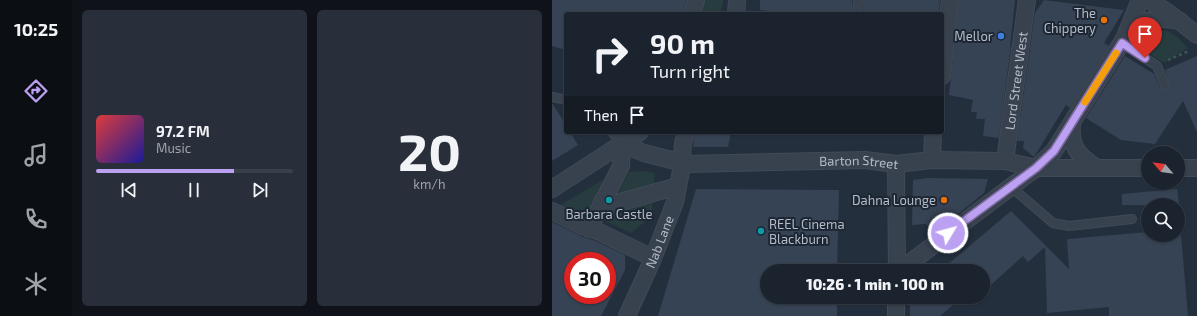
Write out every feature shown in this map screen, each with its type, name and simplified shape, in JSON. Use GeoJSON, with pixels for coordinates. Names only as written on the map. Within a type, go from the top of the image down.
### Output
{"type":"FeatureCollection","features":[{"type":"Feature","properties":{"kind":"street"},"geometry":{"type":"LineString","coordinates":[[693,12],[696,0]]}},
{"type":"Feature","properties":{"kind":"street"},"geometry":{"type":"LineString","coordinates":[[736,12],[737,0]]}},
{"type":"Feature","properties":{"kind":"street"},"geometry":{"type":"LineString","coordinates":[[944,60],[950,0]]}},
{"type":"Feature","properties":{"kind":"street","name":"Lord Street West"},"geometry":{"type":"LineString","coordinates":[[1005,161],[1021,35],[1027,0]]}},
{"type":"Feature","properties":{"kind":"street"},"geometry":{"type":"LineString","coordinates":[[907,264],[1036,168],[1054,151],[1123,41],[1140,0]]}},
{"type":"Feature","properties":{"kind":"street"},"geometry":{"type":"LineString","coordinates":[[1149,0],[1180,21],[1197,35]]}},
{"type":"Feature","properties":{"kind":"street"},"geometry":{"type":"LineString","coordinates":[[1123,41],[1138,25],[1150,20],[1165,18],[1180,21]]}},
{"type":"Feature","properties":{"kind":"street"},"geometry":{"type":"LineString","coordinates":[[1072,124],[1071,135],[1075,148],[1083,160],[1097,168]]}},
{"type":"Feature","properties":{"kind":"street"},"geometry":{"type":"LineString","coordinates":[[552,189],[617,138],[632,134]]}},
{"type":"Feature","properties":{"kind":"street","name":"Nab Lane"},"geometry":{"type":"LineString","coordinates":[[627,316],[653,258],[675,202],[686,134]]}},
{"type":"Feature","properties":{"kind":"street"},"geometry":{"type":"LineString","coordinates":[[932,160],[933,134]]}},
{"type":"Feature","properties":{"kind":"street"},"geometry":{"type":"LineString","coordinates":[[589,229],[621,166],[617,138]]}},
{"type":"Feature","properties":{"kind":"street","name":"Barton Street"},"geometry":{"type":"LineString","coordinates":[[617,138],[644,153],[682,164],[865,160],[896,164],[932,160],[1005,161],[1036,168],[1141,168]]}},
{"type":"Feature","properties":{"kind":"street"},"geometry":{"type":"LineString","coordinates":[[896,164],[898,264]]}},
{"type":"Feature","properties":{"kind":"street"},"geometry":{"type":"LineString","coordinates":[[1185,168],[1197,168]]}},
{"type":"Feature","properties":{"kind":"street"},"geometry":{"type":"LineString","coordinates":[[602,202],[610,205],[678,186]]}},
{"type":"Feature","properties":{"kind":"street"},"geometry":{"type":"LineString","coordinates":[[552,210],[589,229],[597,231],[653,258]]}},
{"type":"Feature","properties":{"kind":"street"},"geometry":{"type":"LineString","coordinates":[[896,304],[896,316]]}},
{"type":"Feature","properties":{"kind":"lane"},"geometry":{"type":"LineString","coordinates":[[857,12],[858,0]]}},
{"type":"Feature","properties":{"kind":"lane"},"geometry":{"type":"LineString","coordinates":[[1123,41],[1157,66],[1165,85]]}},
{"type":"Feature","properties":{"kind":"lane"},"geometry":{"type":"LineString","coordinates":[[552,97],[564,100]]}},
{"type":"Feature","properties":{"kind":"lane"},"geometry":{"type":"LineString","coordinates":[[1010,186],[1053,223],[1069,226],[1132,219]]}},
{"type":"Feature","properties":{"kind":"green space"},"geometry":{"type":"Polygon","coordinates":[[[702,0],[723,0],[723,5],[720,12],[703,12],[701,10],[702,0]]]}},
{"type":"Feature","properties":{"kind":"green space"},"geometry":{"type":"Polygon","coordinates":[[[1151,29],[1163,30],[1172,34],[1188,48],[1164,63],[1132,43],[1151,29]]]}},
{"type":"Feature","properties":{"kind":"green space"},"geometry":{"type":"Polygon","coordinates":[[[644,171],[655,173],[654,186],[615,198],[629,172],[644,171]]]}},
{"type":"Feature","properties":{"kind":"green space"},"geometry":{"type":"Polygon","coordinates":[[[606,178],[585,219],[557,207],[606,178]]]}},
{"type":"Feature","properties":{"kind":"green space"},"geometry":{"type":"Polygon","coordinates":[[[653,201],[651,217],[631,233],[603,220],[608,212],[653,201]]]}},
{"type":"Feature","properties":{"kind":"building"},"geometry":{"type":"Polygon","coordinates":[[[552,0],[686,0],[683,12],[564,12],[564,49],[552,46],[552,0]]]}},
{"type":"Feature","properties":{"kind":"building"},"geometry":{"type":"Polygon","coordinates":[[[760,0],[852,0],[852,12],[778,12],[760,10],[760,0]]]}},
{"type":"Feature","properties":{"kind":"building"},"geometry":{"type":"Polygon","coordinates":[[[863,0],[940,0],[939,12],[863,12],[863,0]]]}},
{"type":"Feature","properties":{"kind":"building"},"geometry":{"type":"Polygon","coordinates":[[[959,0],[1015,0],[1010,47],[1011,45],[999,138],[983,136],[985,119],[976,119],[977,112],[971,112],[973,100],[949,95],[959,0]]]}},
{"type":"Feature","properties":{"kind":"building"},"geometry":{"type":"Polygon","coordinates":[[[1044,0],[1124,10],[1104,43],[1109,46],[1070,108],[1066,105],[1034,157],[1023,148],[1024,141],[1017,141],[1035,13],[1044,0]]]}},
{"type":"Feature","properties":{"kind":"building"},"geometry":{"type":"Polygon","coordinates":[[[1125,56],[1154,74],[1160,87],[1165,90],[1169,89],[1170,85],[1165,70],[1197,56],[1197,132],[1183,101],[1155,144],[1121,140],[1086,118],[1125,56]]]}},
{"type":"Feature","properties":{"kind":"building"},"geometry":{"type":"Polygon","coordinates":[[[552,103],[564,122],[564,134],[571,134],[578,145],[552,161],[552,103]]]}},
{"type":"Feature","properties":{"kind":"building"},"geometry":{"type":"Polygon","coordinates":[[[695,134],[731,134],[728,147],[693,147],[695,134]]]}},
{"type":"Feature","properties":{"kind":"building","name":"Dahna Lounge"},"geometry":{"type":"Polygon","coordinates":[[[928,178],[988,179],[984,193],[953,218],[950,217],[933,233],[926,224],[912,225],[913,180],[928,178]]]}},
{"type":"Feature","properties":{"kind":"building","name":"REEL Cinema Blackburn"},"geometry":{"type":"Polygon","coordinates":[[[696,189],[839,190],[837,264],[760,264],[760,304],[837,304],[837,316],[658,316],[696,189]]]}},
{"type":"Feature","properties":{"kind":"building"},"geometry":{"type":"Polygon","coordinates":[[[1177,190],[1178,198],[1141,198],[1141,205],[1122,205],[1122,194],[1177,190]]]}},
{"type":"Feature","properties":{"kind":"building"},"geometry":{"type":"Polygon","coordinates":[[[1011,211],[1069,269],[1067,239],[1141,233],[1141,242],[1182,242],[1188,316],[1109,316],[1109,307],[1047,313],[1045,247],[1028,262],[1023,256],[990,286],[990,264],[948,264],[1011,211]]]}},
{"type":"Feature","properties":{"kind":"building"},"geometry":{"type":"Polygon","coordinates":[[[552,222],[625,255],[625,270],[616,287],[616,252],[564,252],[564,304],[607,304],[601,316],[552,316],[552,222]]]}},
{"type":"Feature","properties":{"kind":"building"},"geometry":{"type":"Polygon","coordinates":[[[910,304],[954,304],[940,316],[910,316],[910,304]]]}},
{"type":"Feature","properties":{"kind":"slow traffic"},"geometry":{"type":"LineString","coordinates":[[1085,102],[1116,53]]}},
{"type":"Feature","properties":{"kind":"place","name":"The Chippery"},"geometry":{"type":"Point","coordinates":[1104,20]}},
{"type":"Feature","properties":{"kind":"place","name":"Mellor"},"geometry":{"type":"Point","coordinates":[1001,36]}},
{"type":"Feature","properties":{"kind":"place","name":"Barbara Castle"},"geometry":{"type":"Point","coordinates":[609,200]}},
{"type":"Feature","properties":{"kind":"place","name":"Dahna Lounge"},"geometry":{"type":"Point","coordinates":[944,200]}},
{"type":"Feature","properties":{"kind":"place","name":"REEL Cinema Blackburn"},"geometry":{"type":"Point","coordinates":[761,231]}},
{"type":"Feature","properties":{"kind":"route"},"geometry":{"type":"LineString","coordinates":[[948,233],[1036,168],[1054,151],[1122,43],[1145,58]]}}]}
